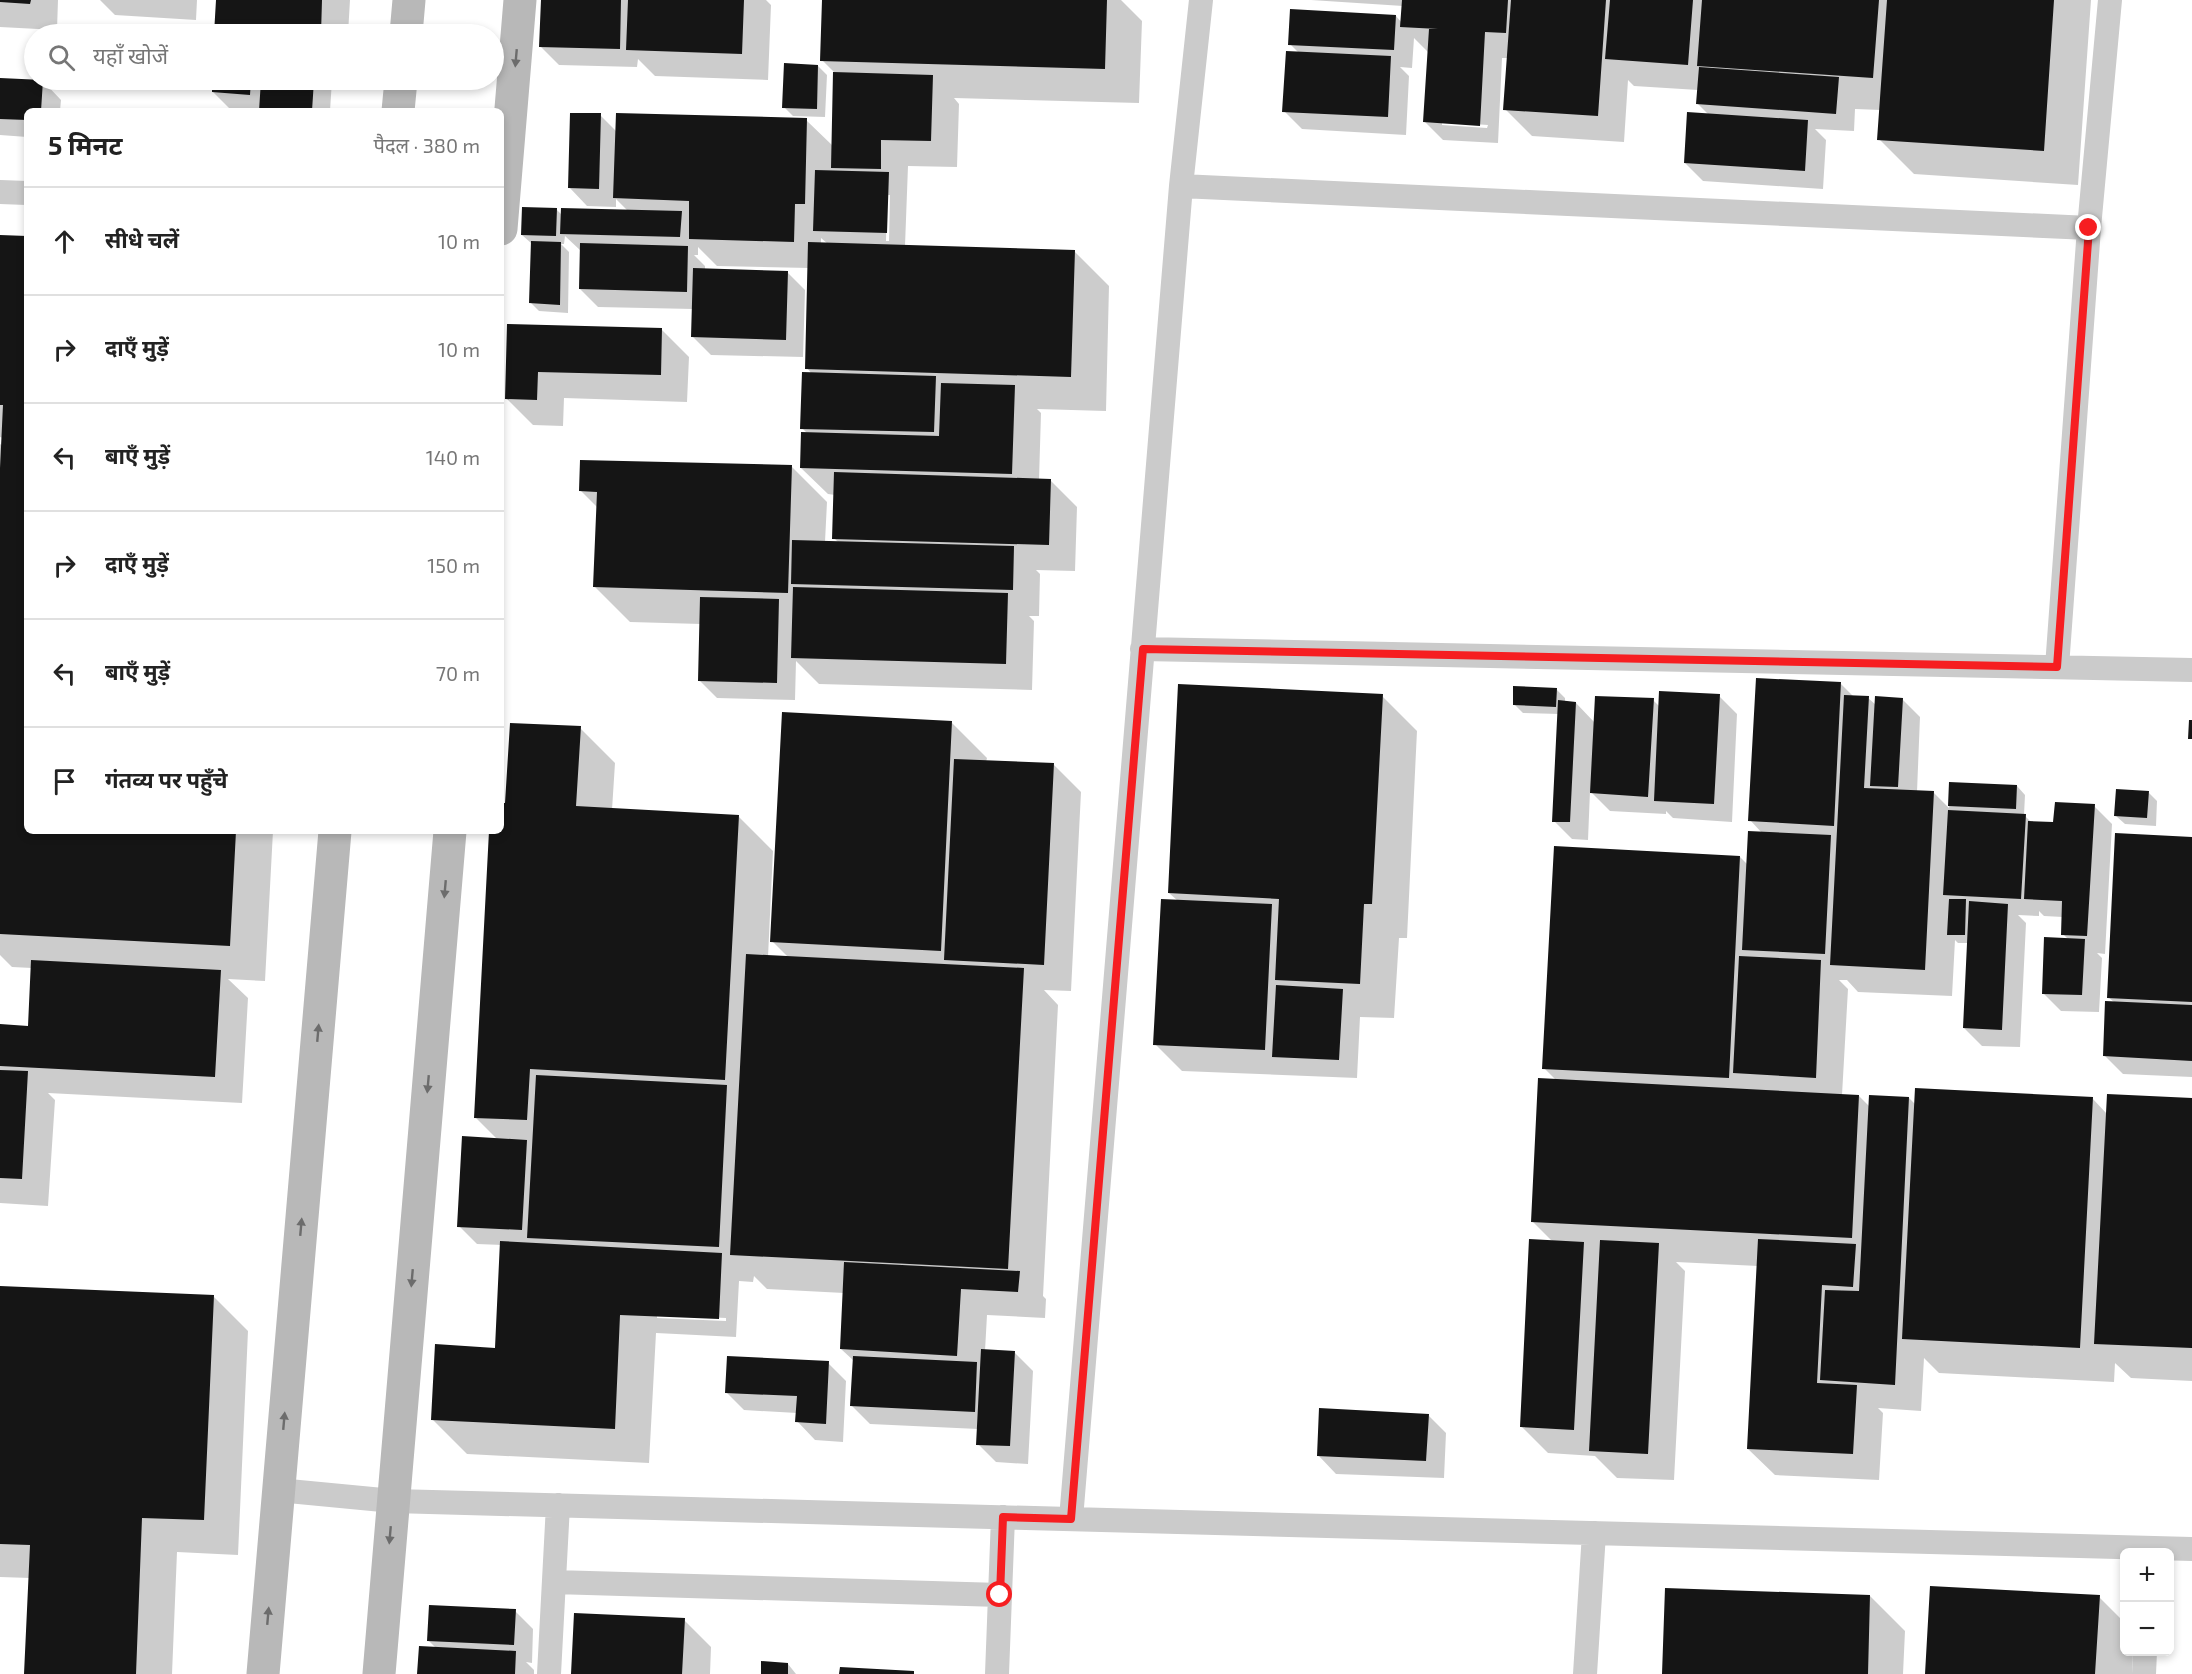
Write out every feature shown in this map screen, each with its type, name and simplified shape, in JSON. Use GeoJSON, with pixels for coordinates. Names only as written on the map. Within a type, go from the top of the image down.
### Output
{"type":"FeatureCollection","features":[{"type":"Feature","properties":{"kind":"street"},"geometry":{"type":"LineString","coordinates":[[407,24],[409,0]]}},
{"type":"Feature","properties":{"kind":"street"},"geometry":{"type":"LineString","coordinates":[[504,193],[520,0]]}},
{"type":"Feature","properties":{"kind":"street"},"geometry":{"type":"LineString","coordinates":[[398,108],[400,90]]}},
{"type":"Feature","properties":{"kind":"street"},"geometry":{"type":"LineString","coordinates":[[263,1674],[335,834]]}},
{"type":"Feature","properties":{"kind":"street"},"geometry":{"type":"LineString","coordinates":[[379,1674],[450,834]]}},
{"type":"Feature","properties":{"kind":"lane"},"geometry":{"type":"LineString","coordinates":[[1071,1519],[1181,186],[1201,0]]}},
{"type":"Feature","properties":{"kind":"lane"},"geometry":{"type":"LineString","coordinates":[[2057,667],[2089,228],[2110,0]]}},
{"type":"Feature","properties":{"kind":"lane"},"geometry":{"type":"LineString","coordinates":[[1181,186],[2089,228]]}},
{"type":"Feature","properties":{"kind":"lane"},"geometry":{"type":"LineString","coordinates":[[0,192],[24,193]]}},
{"type":"Feature","properties":{"kind":"lane"},"geometry":{"type":"LineString","coordinates":[[1143,649],[2192,670]]}},
{"type":"Feature","properties":{"kind":"lane"},"geometry":{"type":"LineString","coordinates":[[279,1490],[393,1501],[2120,1549]]}},
{"type":"Feature","properties":{"kind":"lane"},"geometry":{"type":"LineString","coordinates":[[549,1674],[558,1505]]}},
{"type":"Feature","properties":{"kind":"lane"},"geometry":{"type":"LineString","coordinates":[[997,1674],[1003,1517]]}},
{"type":"Feature","properties":{"kind":"lane"},"geometry":{"type":"LineString","coordinates":[[1585,1674],[1594,1533]]}},
{"type":"Feature","properties":{"kind":"lane"},"geometry":{"type":"LineString","coordinates":[[2174,1549],[2192,1549]]}},
{"type":"Feature","properties":{"kind":"lane"},"geometry":{"type":"LineString","coordinates":[[554,1581],[1000,1595]]}},
{"type":"Feature","properties":{"kind":"lane"},"geometry":{"type":"LineString","coordinates":[[2144,1674],[2145,1656]]}},
{"type":"Feature","properties":{"kind":"building"},"geometry":{"type":"Polygon","coordinates":[[[0,0],[31,0],[30,4],[0,2],[0,0]]]}},
{"type":"Feature","properties":{"kind":"building"},"geometry":{"type":"Polygon","coordinates":[[[216,0],[322,0],[321,24],[215,24],[216,0]]]}},
{"type":"Feature","properties":{"kind":"building"},"geometry":{"type":"Polygon","coordinates":[[[541,0],[621,0],[620,49],[539,47],[541,0]]]}},
{"type":"Feature","properties":{"kind":"building"},"geometry":{"type":"Polygon","coordinates":[[[628,0],[744,0],[742,54],[626,50],[628,0]]]}},
{"type":"Feature","properties":{"kind":"building"},"geometry":{"type":"Polygon","coordinates":[[[822,0],[1107,0],[1105,69],[820,61],[822,0]]]}},
{"type":"Feature","properties":{"kind":"building"},"geometry":{"type":"Polygon","coordinates":[[[1402,0],[1508,0],[1506,33],[1485,32],[1480,126],[1423,122],[1429,29],[1438,29],[1400,27],[1402,0]]]}},
{"type":"Feature","properties":{"kind":"building"},"geometry":{"type":"Polygon","coordinates":[[[1511,0],[1606,0],[1598,116],[1503,110],[1511,0]]]}},
{"type":"Feature","properties":{"kind":"building"},"geometry":{"type":"Polygon","coordinates":[[[1610,0],[1693,0],[1688,65],[1605,59],[1610,0]]]}},
{"type":"Feature","properties":{"kind":"building"},"geometry":{"type":"Polygon","coordinates":[[[1702,0],[1879,0],[1873,78],[1697,66],[1702,0]]]}},
{"type":"Feature","properties":{"kind":"building"},"geometry":{"type":"Polygon","coordinates":[[[1887,0],[2054,0],[2044,151],[1877,140],[1887,0]]]}},
{"type":"Feature","properties":{"kind":"building"},"geometry":{"type":"Polygon","coordinates":[[[1290,9],[1396,15],[1394,50],[1288,45],[1290,9]]]}},
{"type":"Feature","properties":{"kind":"building"},"geometry":{"type":"Polygon","coordinates":[[[1286,51],[1391,56],[1388,117],[1282,112],[1286,51]]]}},
{"type":"Feature","properties":{"kind":"building"},"geometry":{"type":"Polygon","coordinates":[[[784,63],[818,65],[817,109],[782,108],[784,63]]]}},
{"type":"Feature","properties":{"kind":"building"},"geometry":{"type":"Polygon","coordinates":[[[1699,67],[1839,77],[1836,114],[1696,104],[1699,67]]]}},
{"type":"Feature","properties":{"kind":"building"},"geometry":{"type":"Polygon","coordinates":[[[833,72],[933,75],[931,141],[881,140],[881,169],[831,168],[833,72]]]}},
{"type":"Feature","properties":{"kind":"building"},"geometry":{"type":"Polygon","coordinates":[[[0,78],[24,79],[24,90],[42,90],[41,108],[24,108],[24,120],[0,119],[0,78]]]}},
{"type":"Feature","properties":{"kind":"building"},"geometry":{"type":"Polygon","coordinates":[[[212,90],[250,90],[250,95],[212,92],[212,90]]]}},
{"type":"Feature","properties":{"kind":"building"},"geometry":{"type":"Polygon","coordinates":[[[260,90],[313,90],[312,108],[259,108],[260,90]]]}},
{"type":"Feature","properties":{"kind":"building"},"geometry":{"type":"Polygon","coordinates":[[[1687,112],[1808,120],[1805,171],[1684,163],[1687,112]]]}},
{"type":"Feature","properties":{"kind":"building"},"geometry":{"type":"Polygon","coordinates":[[[570,113],[601,113],[599,189],[568,188],[570,113]]]}},
{"type":"Feature","properties":{"kind":"building"},"geometry":{"type":"Polygon","coordinates":[[[616,113],[807,118],[805,204],[795,204],[794,242],[689,239],[689,201],[613,198],[616,113]]]}},
{"type":"Feature","properties":{"kind":"building"},"geometry":{"type":"Polygon","coordinates":[[[815,170],[889,172],[887,233],[813,231],[815,170]]]}},
{"type":"Feature","properties":{"kind":"building"},"geometry":{"type":"Polygon","coordinates":[[[522,207],[557,208],[556,236],[521,235],[522,207]]]}},
{"type":"Feature","properties":{"kind":"building"},"geometry":{"type":"Polygon","coordinates":[[[561,208],[682,211],[680,237],[560,234],[561,208]]]}},
{"type":"Feature","properties":{"kind":"building"},"geometry":{"type":"Polygon","coordinates":[[[0,235],[24,236],[24,834],[236,834],[230,946],[0,934],[0,468],[3,405],[0,405],[0,235]]]}},
{"type":"Feature","properties":{"kind":"building"},"geometry":{"type":"Polygon","coordinates":[[[531,241],[561,242],[560,305],[529,303],[531,241]]]}},
{"type":"Feature","properties":{"kind":"building"},"geometry":{"type":"Polygon","coordinates":[[[808,242],[1075,250],[1071,377],[805,369],[808,242]]]}},
{"type":"Feature","properties":{"kind":"building"},"geometry":{"type":"Polygon","coordinates":[[[580,243],[688,246],[687,292],[579,289],[580,243]]]}},
{"type":"Feature","properties":{"kind":"building"},"geometry":{"type":"Polygon","coordinates":[[[693,268],[788,271],[786,340],[691,337],[693,268]]]}},
{"type":"Feature","properties":{"kind":"building"},"geometry":{"type":"Polygon","coordinates":[[[507,324],[662,328],[661,375],[538,372],[537,400],[505,399],[507,324]]]}},
{"type":"Feature","properties":{"kind":"building"},"geometry":{"type":"Polygon","coordinates":[[[802,372],[936,376],[934,432],[800,429],[802,372]]]}},
{"type":"Feature","properties":{"kind":"building"},"geometry":{"type":"Polygon","coordinates":[[[941,383],[1015,385],[1012,474],[800,468],[801,432],[939,436],[941,383]]]}},
{"type":"Feature","properties":{"kind":"building"},"geometry":{"type":"Polygon","coordinates":[[[580,460],[792,465],[788,593],[593,587],[597,492],[579,491],[580,460]]]}},
{"type":"Feature","properties":{"kind":"building"},"geometry":{"type":"Polygon","coordinates":[[[834,472],[1051,479],[1049,545],[832,539],[834,472]]]}},
{"type":"Feature","properties":{"kind":"building"},"geometry":{"type":"Polygon","coordinates":[[[792,540],[1014,546],[1013,590],[791,584],[792,540]]]}},
{"type":"Feature","properties":{"kind":"building"},"geometry":{"type":"Polygon","coordinates":[[[793,587],[1008,593],[1006,664],[791,658],[793,587]]]}},
{"type":"Feature","properties":{"kind":"building"},"geometry":{"type":"Polygon","coordinates":[[[700,597],[779,599],[777,683],[698,681],[700,597]]]}},
{"type":"Feature","properties":{"kind":"building"},"geometry":{"type":"Polygon","coordinates":[[[1756,678],[1841,682],[1834,826],[1748,821],[1756,678]]]}},
{"type":"Feature","properties":{"kind":"building"},"geometry":{"type":"Polygon","coordinates":[[[1178,684],[1383,694],[1372,904],[1364,904],[1360,984],[1275,980],[1279,899],[1168,893],[1178,684]]]}},
{"type":"Feature","properties":{"kind":"building"},"geometry":{"type":"Polygon","coordinates":[[[1513,686],[1557,688],[1556,707],[1513,705],[1513,686]]]}},
{"type":"Feature","properties":{"kind":"building"},"geometry":{"type":"Polygon","coordinates":[[[1659,691],[1720,694],[1714,804],[1654,801],[1659,691]]]}},
{"type":"Feature","properties":{"kind":"building"},"geometry":{"type":"Polygon","coordinates":[[[1844,695],[1869,696],[1864,788],[1934,791],[1925,970],[1830,965],[1844,695]]]}},
{"type":"Feature","properties":{"kind":"building"},"geometry":{"type":"Polygon","coordinates":[[[1595,696],[1654,698],[1648,797],[1590,793],[1595,696]]]}},
{"type":"Feature","properties":{"kind":"building"},"geometry":{"type":"Polygon","coordinates":[[[1875,696],[1903,698],[1898,787],[1870,786],[1875,696]]]}},
{"type":"Feature","properties":{"kind":"building"},"geometry":{"type":"Polygon","coordinates":[[[1558,700],[1576,702],[1570,822],[1552,822],[1558,700]]]}},
{"type":"Feature","properties":{"kind":"building"},"geometry":{"type":"Polygon","coordinates":[[[782,712],[952,721],[941,951],[770,942],[782,712]]]}},
{"type":"Feature","properties":{"kind":"building"},"geometry":{"type":"Polygon","coordinates":[[[2189,720],[2192,720],[2192,739],[2188,739],[2189,720]]]}},
{"type":"Feature","properties":{"kind":"building"},"geometry":{"type":"Polygon","coordinates":[[[510,723],[581,726],[576,806],[739,815],[725,1080],[530,1069],[527,1120],[474,1118],[489,834],[504,834],[510,723]]]}},
{"type":"Feature","properties":{"kind":"building"},"geometry":{"type":"Polygon","coordinates":[[[954,759],[1054,763],[1044,965],[944,960],[954,759]]]}},
{"type":"Feature","properties":{"kind":"building"},"geometry":{"type":"Polygon","coordinates":[[[1949,782],[2017,785],[2016,809],[1948,806],[1949,782]]]}},
{"type":"Feature","properties":{"kind":"building"},"geometry":{"type":"Polygon","coordinates":[[[2116,789],[2149,791],[2147,818],[2114,816],[2116,789]]]}},
{"type":"Feature","properties":{"kind":"building"},"geometry":{"type":"Polygon","coordinates":[[[2055,802],[2095,804],[2087,936],[2061,935],[2062,901],[2024,899],[2028,821],[2053,822],[2055,802]]]}},
{"type":"Feature","properties":{"kind":"building"},"geometry":{"type":"Polygon","coordinates":[[[1948,810],[2026,814],[2021,899],[1943,895],[1948,810]]]}},
{"type":"Feature","properties":{"kind":"building"},"geometry":{"type":"Polygon","coordinates":[[[1748,831],[1831,835],[1825,954],[1742,950],[1748,831]]]}},
{"type":"Feature","properties":{"kind":"building"},"geometry":{"type":"Polygon","coordinates":[[[2115,833],[2192,837],[2192,1002],[2107,998],[2115,833]]]}},
{"type":"Feature","properties":{"kind":"building"},"geometry":{"type":"Polygon","coordinates":[[[1554,846],[1740,856],[1729,1078],[1542,1069],[1554,846]]]}},
{"type":"Feature","properties":{"kind":"building"},"geometry":{"type":"Polygon","coordinates":[[[1161,899],[1272,904],[1265,1050],[1153,1045],[1161,899]]]}},
{"type":"Feature","properties":{"kind":"building"},"geometry":{"type":"Polygon","coordinates":[[[1949,899],[1966,899],[1965,935],[1947,935],[1949,899]]]}},
{"type":"Feature","properties":{"kind":"building"},"geometry":{"type":"Polygon","coordinates":[[[1969,901],[2008,904],[2002,1030],[1963,1028],[1969,901]]]}},
{"type":"Feature","properties":{"kind":"building"},"geometry":{"type":"Polygon","coordinates":[[[2044,937],[2085,939],[2082,995],[2042,994],[2044,937]]]}},
{"type":"Feature","properties":{"kind":"building"},"geometry":{"type":"Polygon","coordinates":[[[746,954],[1024,968],[1008,1269],[730,1255],[746,954]]]}},
{"type":"Feature","properties":{"kind":"building"},"geometry":{"type":"Polygon","coordinates":[[[1739,956],[1821,960],[1816,1078],[1733,1073],[1739,956]]]}},
{"type":"Feature","properties":{"kind":"building"},"geometry":{"type":"Polygon","coordinates":[[[31,960],[221,970],[215,1077],[0,1066],[0,1024],[28,1026],[31,960]]]}},
{"type":"Feature","properties":{"kind":"building"},"geometry":{"type":"Polygon","coordinates":[[[1276,985],[1343,989],[1339,1060],[1272,1057],[1276,985]]]}},
{"type":"Feature","properties":{"kind":"building"},"geometry":{"type":"Polygon","coordinates":[[[2105,1001],[2192,1005],[2192,1061],[2103,1056],[2105,1001]]]}},
{"type":"Feature","properties":{"kind":"building"},"geometry":{"type":"Polygon","coordinates":[[[0,1070],[28,1071],[22,1179],[0,1178],[0,1070]]]}},
{"type":"Feature","properties":{"kind":"building"},"geometry":{"type":"Polygon","coordinates":[[[536,1075],[727,1085],[719,1247],[527,1238],[536,1075]]]}},
{"type":"Feature","properties":{"kind":"building"},"geometry":{"type":"Polygon","coordinates":[[[1538,1078],[1859,1095],[1852,1238],[1531,1222],[1538,1078]]]}},
{"type":"Feature","properties":{"kind":"building"},"geometry":{"type":"Polygon","coordinates":[[[1915,1088],[2093,1097],[2080,1348],[1902,1339],[1915,1088]]]}},
{"type":"Feature","properties":{"kind":"building"},"geometry":{"type":"Polygon","coordinates":[[[2107,1094],[2192,1098],[2192,1348],[2094,1344],[2107,1094]]]}},
{"type":"Feature","properties":{"kind":"building"},"geometry":{"type":"Polygon","coordinates":[[[1869,1095],[1909,1097],[1895,1385],[1820,1380],[1825,1290],[1859,1291],[1869,1095]]]}},
{"type":"Feature","properties":{"kind":"building"},"geometry":{"type":"Polygon","coordinates":[[[462,1136],[527,1140],[522,1230],[457,1227],[462,1136]]]}},
{"type":"Feature","properties":{"kind":"building"},"geometry":{"type":"Polygon","coordinates":[[[1529,1239],[1584,1242],[1574,1430],[1520,1427],[1529,1239]]]}},
{"type":"Feature","properties":{"kind":"building"},"geometry":{"type":"Polygon","coordinates":[[[1758,1239],[1856,1244],[1853,1287],[1822,1285],[1817,1383],[1857,1385],[1853,1454],[1747,1449],[1758,1239]]]}},
{"type":"Feature","properties":{"kind":"building"},"geometry":{"type":"Polygon","coordinates":[[[1600,1240],[1659,1243],[1648,1454],[1589,1451],[1600,1240]]]}},
{"type":"Feature","properties":{"kind":"building"},"geometry":{"type":"Polygon","coordinates":[[[500,1241],[722,1253],[719,1319],[620,1315],[615,1429],[431,1420],[435,1344],[495,1348],[500,1241]]]}},
{"type":"Feature","properties":{"kind":"building"},"geometry":{"type":"Polygon","coordinates":[[[844,1262],[1020,1271],[1018,1292],[961,1289],[957,1356],[840,1349],[844,1262]]]}},
{"type":"Feature","properties":{"kind":"building"},"geometry":{"type":"Polygon","coordinates":[[[0,1286],[214,1295],[204,1520],[142,1518],[136,1674],[24,1674],[30,1545],[0,1544],[0,1286]]]}},
{"type":"Feature","properties":{"kind":"building"},"geometry":{"type":"Polygon","coordinates":[[[981,1349],[1015,1351],[1010,1446],[976,1445],[981,1349]]]}},
{"type":"Feature","properties":{"kind":"building"},"geometry":{"type":"Polygon","coordinates":[[[727,1356],[829,1361],[826,1424],[795,1422],[797,1396],[725,1393],[727,1356]]]}},
{"type":"Feature","properties":{"kind":"building"},"geometry":{"type":"Polygon","coordinates":[[[853,1356],[977,1362],[975,1412],[850,1406],[853,1356]]]}},
{"type":"Feature","properties":{"kind":"building"},"geometry":{"type":"Polygon","coordinates":[[[1319,1408],[1429,1414],[1426,1461],[1317,1456],[1319,1408]]]}},
{"type":"Feature","properties":{"kind":"building"},"geometry":{"type":"Polygon","coordinates":[[[1930,1586],[2100,1595],[2095,1674],[1925,1674],[1930,1586]]]}},
{"type":"Feature","properties":{"kind":"building"},"geometry":{"type":"Polygon","coordinates":[[[1665,1588],[1870,1595],[1868,1674],[1662,1674],[1665,1588]]]}},
{"type":"Feature","properties":{"kind":"building"},"geometry":{"type":"Polygon","coordinates":[[[429,1605],[516,1609],[514,1645],[427,1641],[429,1605]]]}},
{"type":"Feature","properties":{"kind":"building"},"geometry":{"type":"Polygon","coordinates":[[[574,1613],[685,1618],[682,1674],[571,1674],[574,1613]]]}},
{"type":"Feature","properties":{"kind":"building"},"geometry":{"type":"Polygon","coordinates":[[[419,1646],[516,1651],[515,1674],[417,1674],[419,1646]]]}},
{"type":"Feature","properties":{"kind":"building"},"geometry":{"type":"Polygon","coordinates":[[[761,1661],[788,1663],[788,1674],[761,1674],[761,1661]]]}},
{"type":"Feature","properties":{"kind":"building"},"geometry":{"type":"Polygon","coordinates":[[[840,1667],[914,1671],[914,1674],[839,1674],[840,1667]]]}},
{"type":"Feature","properties":{"kind":"route"},"geometry":{"type":"LineString","coordinates":[[1000,1595],[1003,1517],[1071,1519],[1143,649],[2057,667],[2089,228]]}}]}
